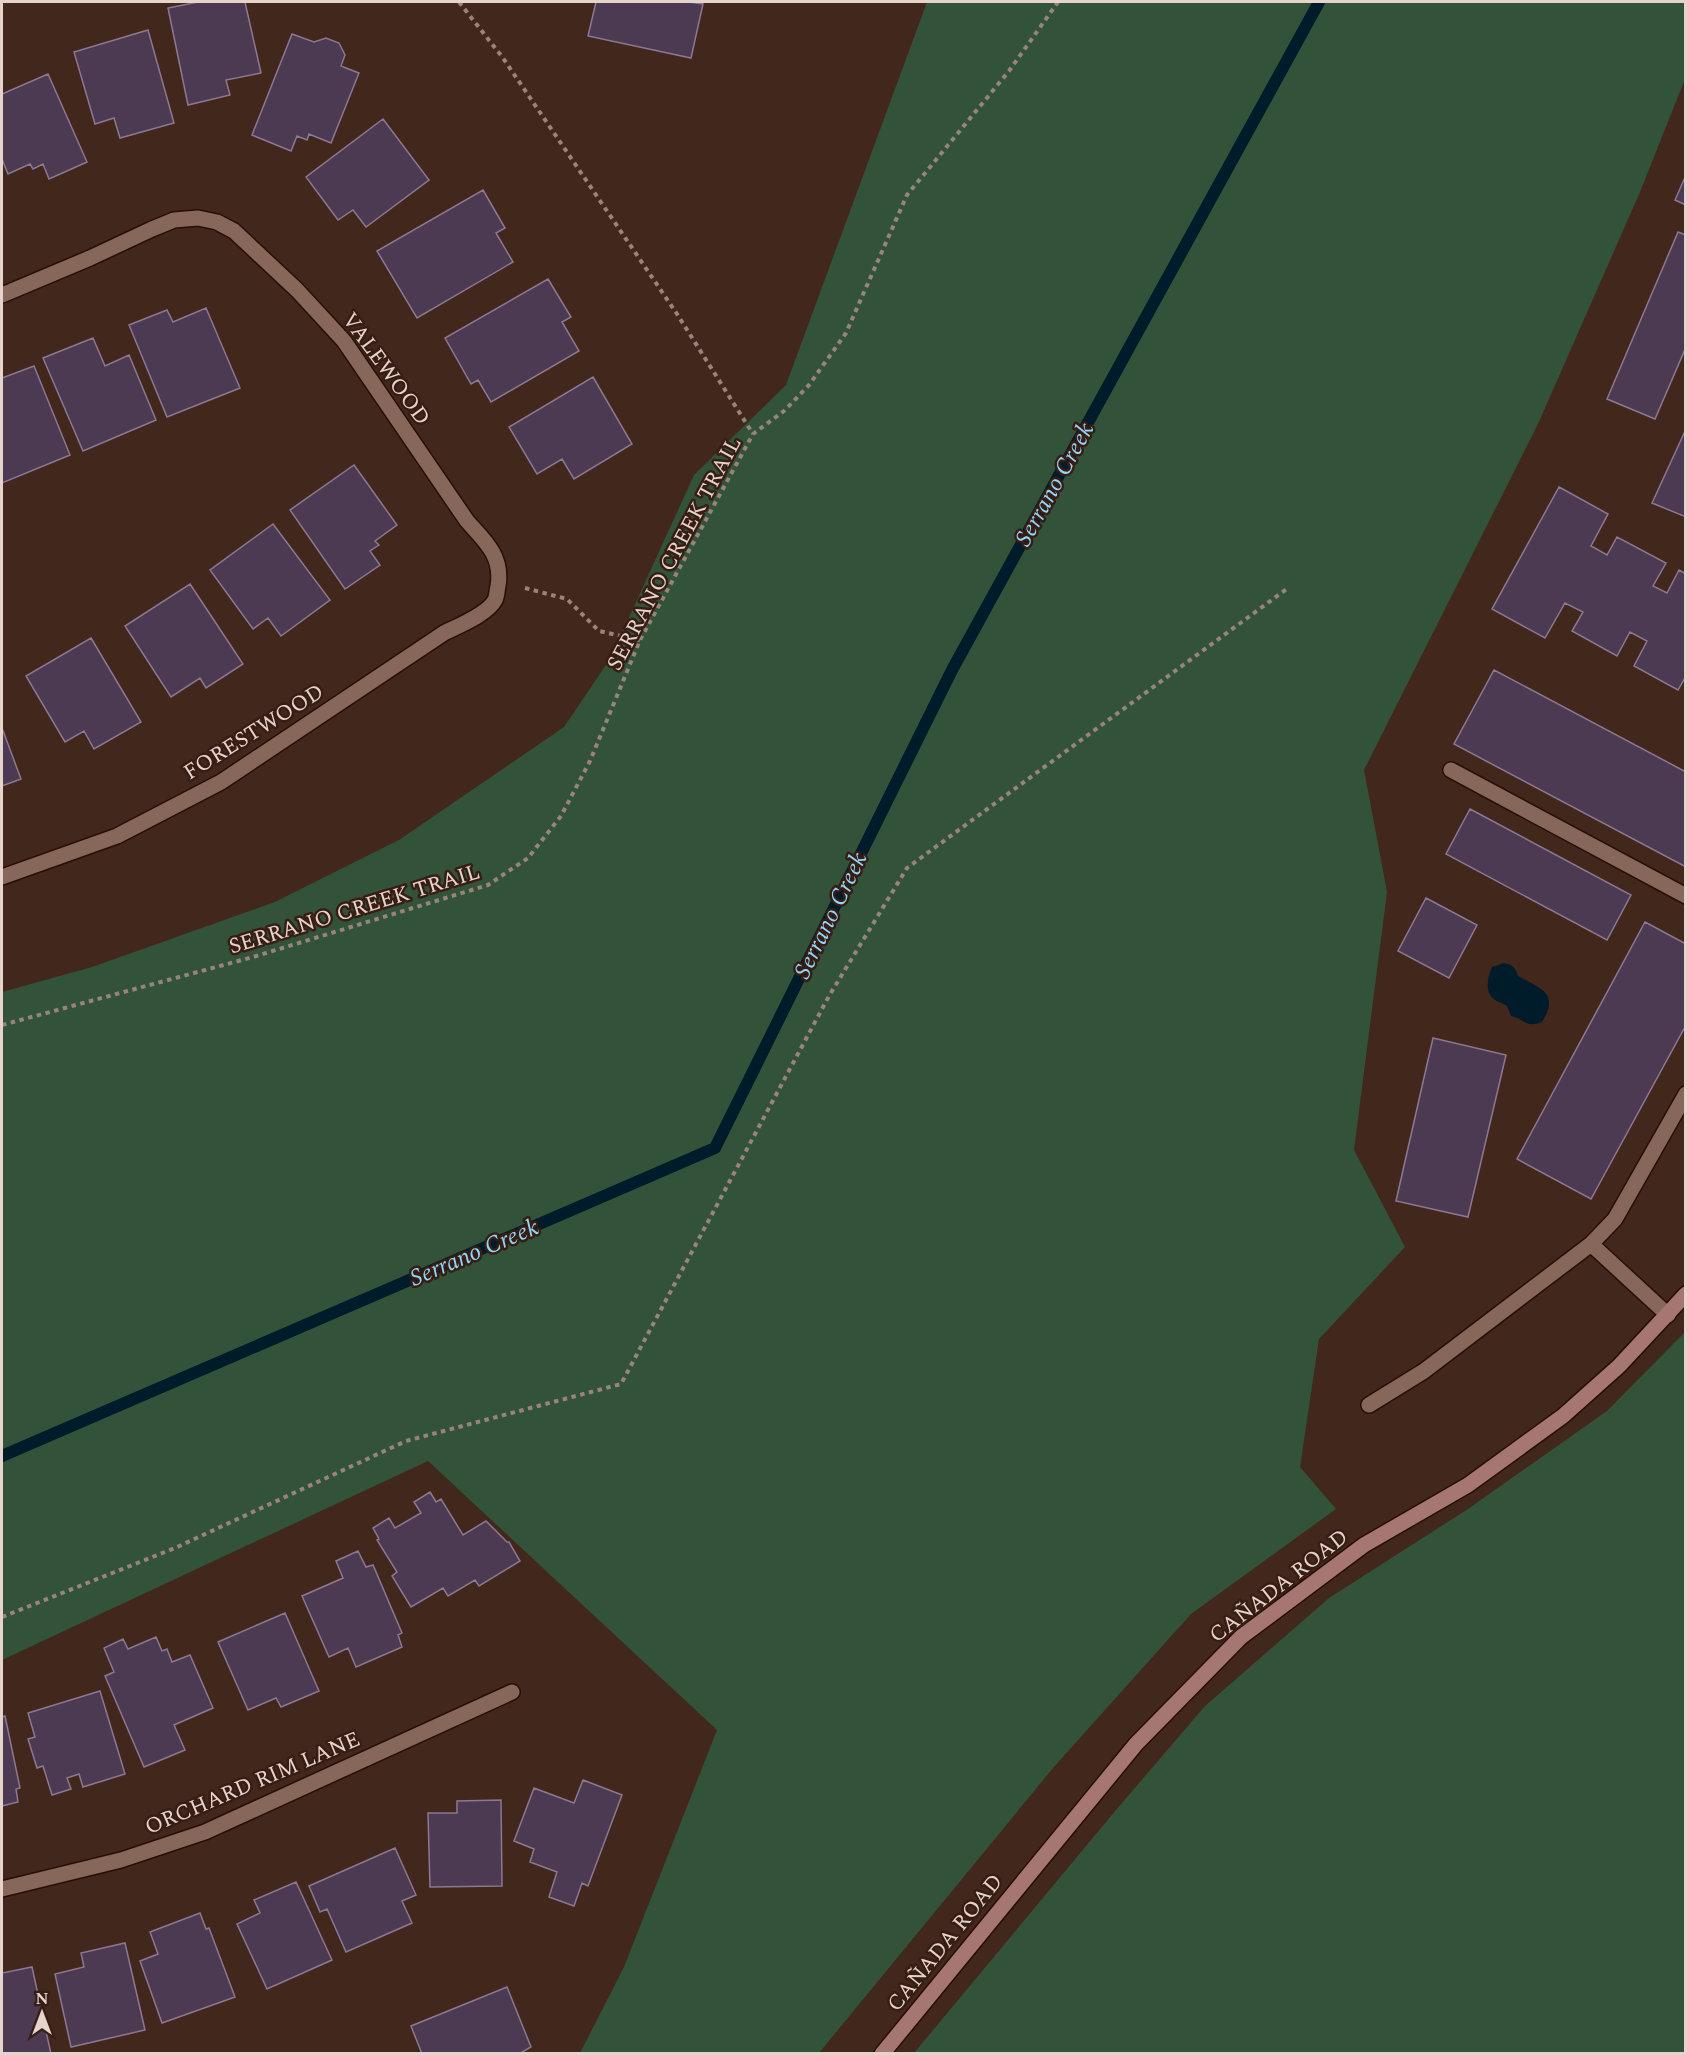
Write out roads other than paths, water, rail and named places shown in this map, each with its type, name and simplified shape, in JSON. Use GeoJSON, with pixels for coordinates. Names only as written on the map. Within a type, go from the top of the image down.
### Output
{"type":"FeatureCollection","features":[{"type":"Feature","properties":{"kind":"street","name":"VALEWOOD"},"geometry":{"type":"LineString","coordinates":[[2,295],[174,220],[198,218],[217,222],[234,231],[297,290],[344,341],[467,522],[489,546],[499,563],[499,581]]}},
{"type":"Feature","properties":{"kind":"street","name":"FORESTWOOD"},"geometry":{"type":"LineString","coordinates":[[2,877],[117,836],[221,782],[444,633],[480,614],[495,600],[499,581]]}},
{"type":"Feature","properties":{"kind":"street"},"geometry":{"type":"LineString","coordinates":[[1451,770],[1686,896]]}},
{"type":"Feature","properties":{"kind":"street"},"geometry":{"type":"LineString","coordinates":[[1369,1406],[1424,1371],[1591,1244],[1615,1219],[1686,1094]]}},
{"type":"Feature","properties":{"kind":"street"},"geometry":{"type":"LineString","coordinates":[[1591,1244],[1668,1315]]}},
{"type":"Feature","properties":{"kind":"street","name":"CAÑADA ROAD"},"geometry":{"type":"LineString","coordinates":[[882,2054],[1136,1744],[1241,1637],[1364,1545],[1468,1485],[1563,1416],[1619,1366],[1686,1294]]}},
{"type":"Feature","properties":{"kind":"street","name":"ORCHARD RIM LANE"},"geometry":{"type":"LineString","coordinates":[[2,1889],[121,1860],[205,1832],[512,1692]]}},
{"type":"Feature","properties":{"kind":"water"},"geometry":{"type":"Polygon","coordinates":[[[1504,963],[1515,968],[1518,976],[1545,993],[1549,1004],[1542,1022],[1529,1024],[1511,1016],[1507,1006],[1491,996],[1488,979],[1492,967],[1504,963]]]}},
{"type":"Feature","properties":{"kind":"waterway","name":"Serrano Creek"},"geometry":{"type":"LineString","coordinates":[[2,1456],[715,1148],[952,670],[1319,2]]}}]}
